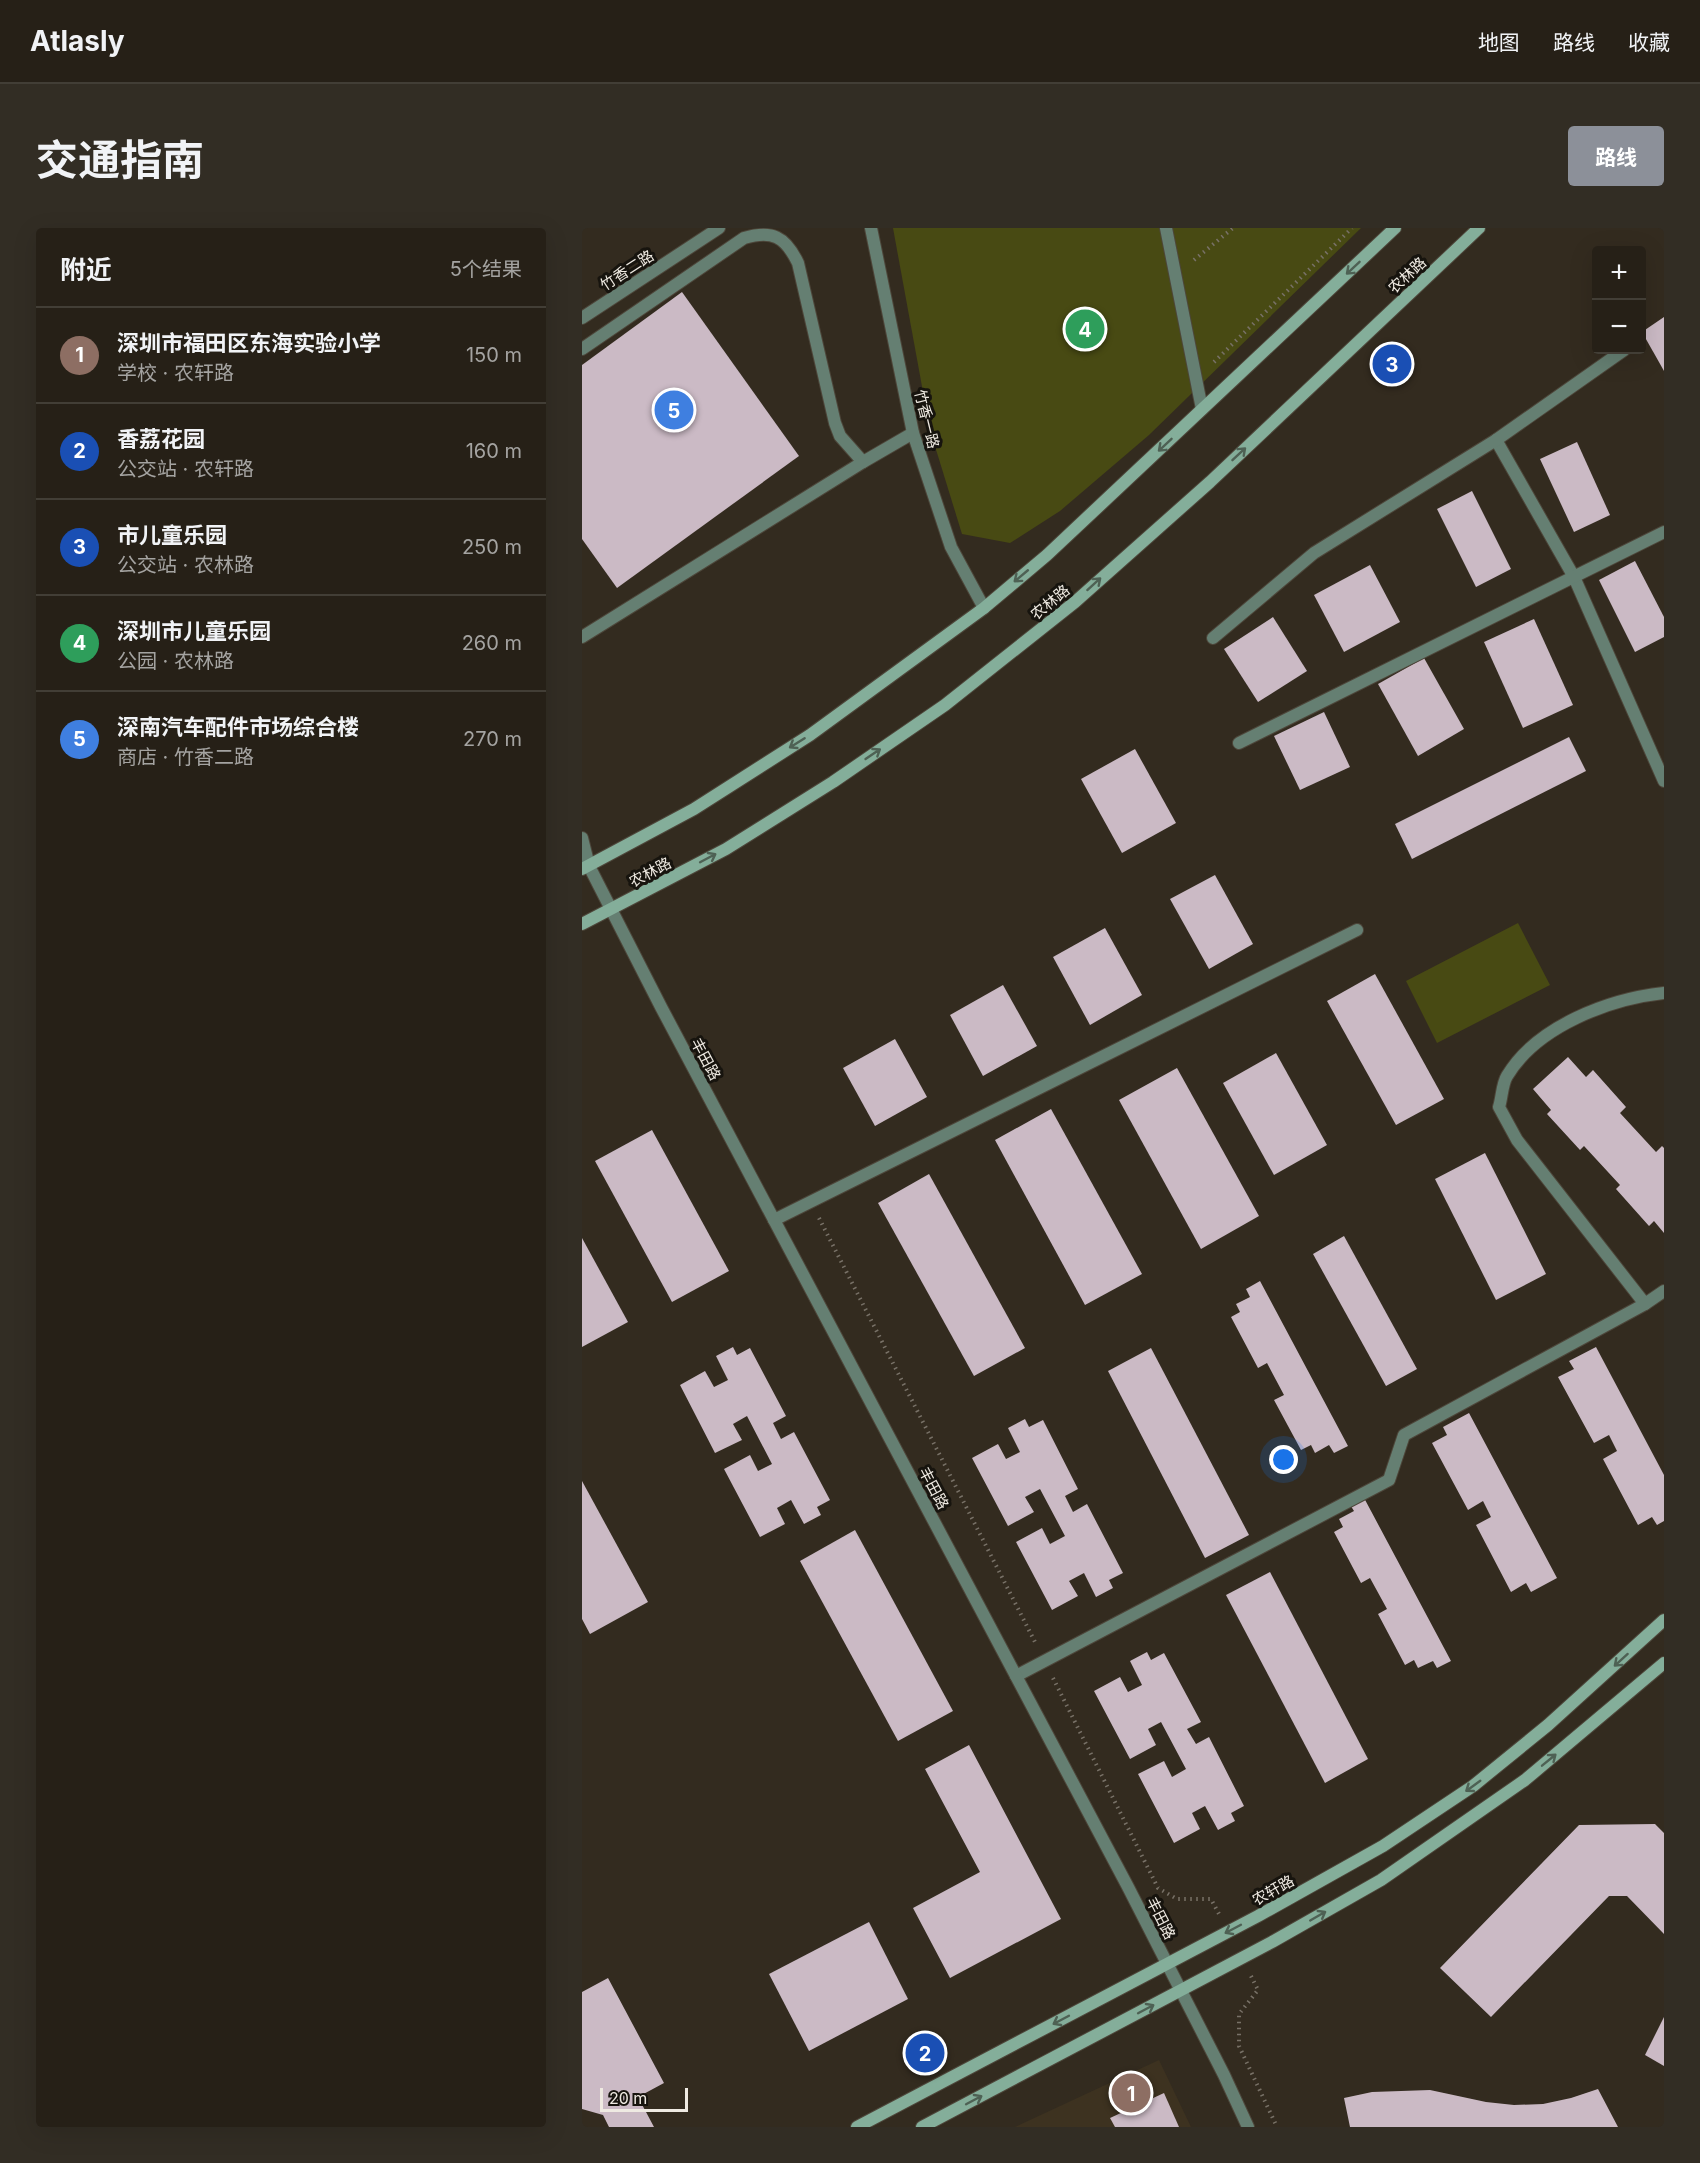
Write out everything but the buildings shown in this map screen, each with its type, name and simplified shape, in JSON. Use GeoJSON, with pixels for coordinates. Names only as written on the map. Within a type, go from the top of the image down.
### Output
{"type":"FeatureCollection","features":[{"type":"Feature","properties":{"kind":"main road"},"geometry":{"type":"LineString","coordinates":[[585,868],[694,809],[810,735],[984,608],[1047,555],[1395,228]]}},
{"type":"Feature","properties":{"kind":"main road","name":"农林路"},"geometry":{"type":"LineString","coordinates":[[582,924],[726,849],[833,782],[945,705],[1075,602],[1201,490],[1479,228]]}},
{"type":"Feature","properties":{"kind":"main road","name":"农轩路"},"geometry":{"type":"LineString","coordinates":[[857,2127],[1258,1916],[1383,1846],[1473,1786],[1548,1725],[1664,1620]]}},
{"type":"Feature","properties":{"kind":"main road"},"geometry":{"type":"LineString","coordinates":[[922,2127],[1181,1991],[1381,1880],[1525,1780],[1664,1663]]}},
{"type":"Feature","properties":{"kind":"street","name":"竹香二路"},"geometry":{"type":"LineString","coordinates":[[582,318],[719,228]]}},
{"type":"Feature","properties":{"kind":"street","name":"竹香一路"},"geometry":{"type":"LineString","coordinates":[[871,228],[913,433],[951,547],[984,608]]}},
{"type":"Feature","properties":{"kind":"street"},"geometry":{"type":"LineString","coordinates":[[1166,228],[1202,409]]}},
{"type":"Feature","properties":{"kind":"street"},"geometry":{"type":"LineString","coordinates":[[582,349],[744,238],[767,234],[777,237],[786,244],[798,263],[835,423],[840,436],[863,462]]}},
{"type":"Feature","properties":{"kind":"street"},"geometry":{"type":"LineString","coordinates":[[1213,638],[1314,553],[1496,440],[1618,354]]}},
{"type":"Feature","properties":{"kind":"street"},"geometry":{"type":"LineString","coordinates":[[582,637],[913,433]]}},
{"type":"Feature","properties":{"kind":"street"},"geometry":{"type":"LineString","coordinates":[[1496,440],[1574,577],[1664,781]]}},
{"type":"Feature","properties":{"kind":"street"},"geometry":{"type":"LineString","coordinates":[[1239,743],[1664,532]]}},
{"type":"Feature","properties":{"kind":"street","name":"丰田路"},"geometry":{"type":"LineString","coordinates":[[582,838],[585,868],[1016,1676],[1181,1991],[1248,2127]]}},
{"type":"Feature","properties":{"kind":"street"},"geometry":{"type":"LineString","coordinates":[[774,1220],[1357,930]]}},
{"type":"Feature","properties":{"kind":"street"},"geometry":{"type":"LineString","coordinates":[[1645,1304],[1517,1140],[1500,1107],[1506,1077],[1527,1051],[1562,1025],[1596,1009],[1642,996],[1664,993]]}},
{"type":"Feature","properties":{"kind":"street"},"geometry":{"type":"LineString","coordinates":[[1016,1676],[1389,1480],[1404,1435],[1645,1304],[1664,1291]]}},
{"type":"Feature","properties":{"kind":"path"},"geometry":{"type":"LineString","coordinates":[[1176,275],[1233,228]]}},
{"type":"Feature","properties":{"kind":"path"},"geometry":{"type":"LineString","coordinates":[[1197,380],[1352,228]]}},
{"type":"Feature","properties":{"kind":"shaded area"},"geometry":{"type":"Polygon","coordinates":[[[893,228],[1361,228],[1149,435],[1060,511],[1010,543],[962,534],[930,430],[893,228]]]}},
{"type":"Feature","properties":{"kind":"shaded area"},"geometry":{"type":"Polygon","coordinates":[[[1518,923],[1550,985],[1437,1043],[1406,981],[1518,923]]]}},
{"type":"Feature","properties":{"kind":"shaded area"},"geometry":{"type":"Polygon","coordinates":[[[1159,2060],[1191,2127],[1015,2127],[1159,2060]]]}},
{"type":"Feature","properties":{"kind":"place","name":"深圳市儿童乐园"},"geometry":{"type":"Point","coordinates":[1085,329]}},
{"type":"Feature","properties":{"kind":"place","name":"市儿童乐园"},"geometry":{"type":"Point","coordinates":[1392,364]}},
{"type":"Feature","properties":{"kind":"place","name":"深南汽车配件市场综合楼"},"geometry":{"type":"Point","coordinates":[674,410]}},
{"type":"Feature","properties":{"kind":"place","name":"香荔花园"},"geometry":{"type":"Point","coordinates":[925,2053]}},
{"type":"Feature","properties":{"kind":"place","name":"深圳市福田区东海实验小学"},"geometry":{"type":"Point","coordinates":[1131,2093]}}]}
